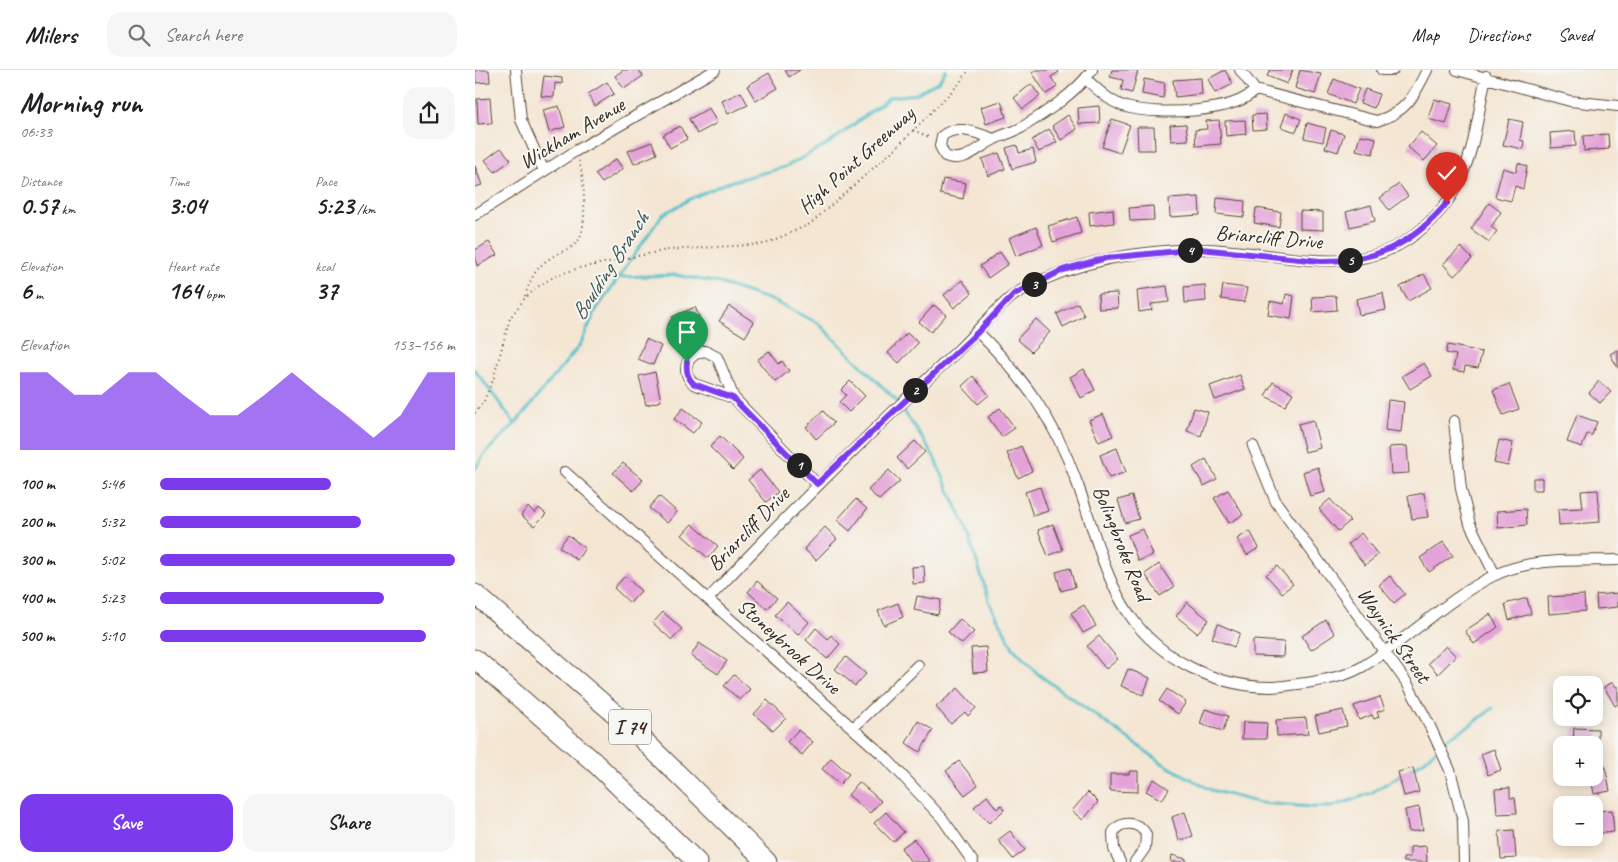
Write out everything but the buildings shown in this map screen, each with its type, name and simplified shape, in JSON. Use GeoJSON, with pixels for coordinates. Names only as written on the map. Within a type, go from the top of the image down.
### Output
{"type":"FeatureCollection","features":[{"type":"Feature","properties":{"kind":"highway","name":"I 74"},"geometry":{"type":"LineString","coordinates":[[475,594],[628,725],[767,862]]}},
{"type":"Feature","properties":{"kind":"highway","name":"I 74"},"geometry":{"type":"LineString","coordinates":[[475,659],[594,762],[697,862]]}},
{"type":"Feature","properties":{"kind":"street"},"geometry":{"type":"LineString","coordinates":[[516,70],[521,120],[544,171]]}},
{"type":"Feature","properties":{"kind":"street"},"geometry":{"type":"LineString","coordinates":[[1239,70],[1255,90],[1377,121],[1393,116],[1403,109],[1420,87],[1427,70]]}},
{"type":"Feature","properties":{"kind":"street"},"geometry":{"type":"LineString","coordinates":[[1383,70],[1393,70]]}},
{"type":"Feature","properties":{"kind":"street"},"geometry":{"type":"LineString","coordinates":[[1457,70],[1486,76],[1570,100],[1618,106]]}},
{"type":"Feature","properties":{"kind":"street","name":"Wickham Avenue"},"geometry":{"type":"LineString","coordinates":[[475,215],[574,152],[710,71]]}},
{"type":"Feature","properties":{"kind":"street"},"geometry":{"type":"LineString","coordinates":[[994,138],[968,131],[954,130],[947,132],[940,141],[940,146],[945,156],[957,159],[966,157],[994,138],[1022,127],[1089,74],[1112,101],[1130,108],[1151,110],[1226,106],[1248,98],[1255,90]]}},
{"type":"Feature","properties":{"kind":"street","name":"Briarcliff Drive"},"geometry":{"type":"LineString","coordinates":[[708,598],[817,484],[978,332],[1014,294],[1023,289],[1063,270],[1106,258],[1200,249],[1339,261],[1368,257],[1396,247],[1412,237],[1431,222],[1457,186],[1469,154],[1486,76]]}},
{"type":"Feature","properties":{"kind":"street","name":"Bolingbroke Road"},"geometry":{"type":"LineString","coordinates":[[978,332],[1009,363],[1029,388],[1053,428],[1076,479],[1093,533],[1119,596],[1139,626],[1162,650],[1199,671],[1236,683],[1271,687],[1326,680],[1359,668],[1453,600],[1495,575],[1532,563],[1618,560]]}},
{"type":"Feature","properties":{"kind":"street"},"geometry":{"type":"LineString","coordinates":[[733,398],[690,381],[686,368],[691,355],[705,350],[717,357],[733,398],[817,484]]}},
{"type":"Feature","properties":{"kind":"street"},"geometry":{"type":"LineString","coordinates":[[1454,421],[1461,489],[1470,524],[1495,575]]}},
{"type":"Feature","properties":{"kind":"street","name":"Waynick Street"},"geometry":{"type":"LineString","coordinates":[[1253,446],[1276,502],[1407,683],[1450,770],[1463,822],[1464,862]]}},
{"type":"Feature","properties":{"kind":"street","name":"Stoneybrook Drive"},"geometry":{"type":"LineString","coordinates":[[565,472],[885,758],[942,818],[973,862]]}},
{"type":"Feature","properties":{"kind":"street"},"geometry":{"type":"LineString","coordinates":[[853,728],[918,665]]}},
{"type":"Feature","properties":{"kind":"street"},"geometry":{"type":"LineString","coordinates":[[1120,862],[1114,849],[1113,833],[1118,827],[1127,824],[1137,826],[1146,835],[1145,848],[1135,862]]}},
{"type":"Feature","properties":{"kind":"path","name":"High Point Greenway"},"geometry":{"type":"LineString","coordinates":[[475,413],[493,380],[510,318],[525,298],[555,276],[587,266],[684,248],[765,244],[810,224],[913,130],[958,85],[969,70]]}},
{"type":"Feature","properties":{"kind":"path"},"geometry":{"type":"LineString","coordinates":[[913,130],[940,141]]}},
{"type":"Feature","properties":{"kind":"path"},"geometry":{"type":"LineString","coordinates":[[525,298],[531,278],[538,266],[572,246],[581,235],[584,206],[581,168],[574,152]]}},
{"type":"Feature","properties":{"kind":"waterway","name":"Boulding Branch"},"geometry":{"type":"LineString","coordinates":[[475,469],[485,453],[515,424],[580,345],[596,310],[662,215],[690,199],[726,183],[785,167],[828,144],[890,97],[916,94],[939,81],[946,70]]}},
{"type":"Feature","properties":{"kind":"waterway"},"geometry":{"type":"LineString","coordinates":[[620,277],[676,275],[719,283],[771,300],[818,323],[898,402],[933,455],[965,525],[990,603],[1013,648],[1038,674],[1165,765],[1211,790],[1260,803],[1312,807],[1331,807],[1371,793],[1402,774]]}},
{"type":"Feature","properties":{"kind":"waterway"},"geometry":{"type":"LineString","coordinates":[[475,370],[515,424]]}},
{"type":"Feature","properties":{"kind":"waterway"},"geometry":{"type":"LineString","coordinates":[[1409,770],[1425,760],[1448,738],[1471,725],[1493,708]]}},
{"type":"Feature","properties":{"kind":"route"},"geometry":{"type":"LineString","coordinates":[[687,362],[687,375],[690,381],[733,398],[817,484],[901,402],[978,332],[1014,294],[1063,270],[1106,258],[1200,249],[1320,261],[1339,261],[1368,257],[1396,247],[1412,237],[1431,222],[1447,203]]}}]}
